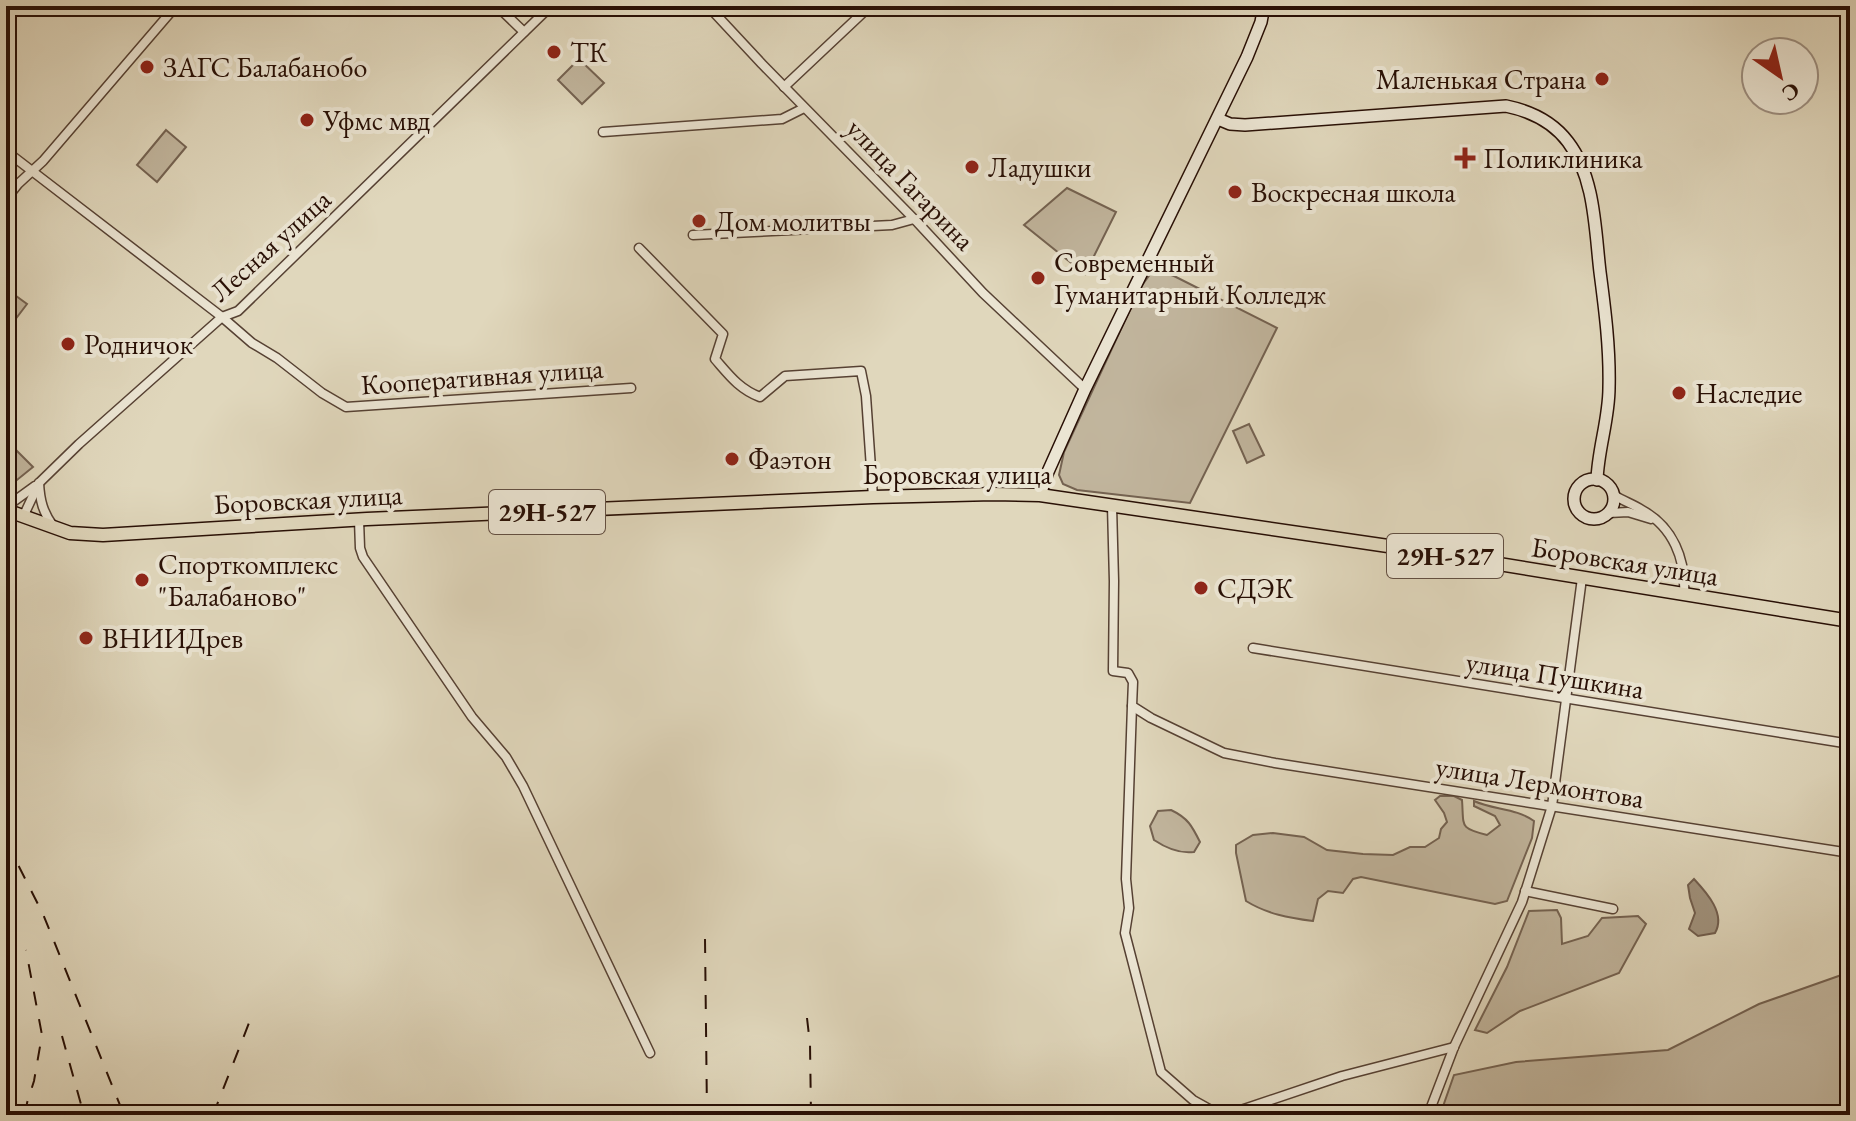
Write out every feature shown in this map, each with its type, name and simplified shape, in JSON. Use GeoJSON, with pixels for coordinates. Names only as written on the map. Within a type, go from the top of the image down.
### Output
{"type":"FeatureCollection","features":[{"type":"Feature","properties":{"kind":"main road","name":"Боровская улица"},"geometry":{"type":"LineString","coordinates":[[55,529],[103,535],[873,497],[1040,495],[1373,544],[1850,621]]}},
{"type":"Feature","properties":{"kind":"main road","name":"29Н-527"},"geometry":{"type":"LineString","coordinates":[[6,509],[55,529]]}},
{"type":"Feature","properties":{"kind":"street"},"geometry":{"type":"LineString","coordinates":[[6,199],[176,6]]}},
{"type":"Feature","properties":{"kind":"street"},"geometry":{"type":"LineString","coordinates":[[497,6],[524,32]]}},
{"type":"Feature","properties":{"kind":"street","name":"Лесная улица"},"geometry":{"type":"LineString","coordinates":[[23,517],[39,483],[79,444],[222,317],[238,311],[551,6]]}},
{"type":"Feature","properties":{"kind":"street","name":"улица Гагарина"},"geometry":{"type":"LineString","coordinates":[[708,6],[983,293],[1085,389]]}},
{"type":"Feature","properties":{"kind":"street"},"geometry":{"type":"LineString","coordinates":[[784,87],[870,6]]}},
{"type":"Feature","properties":{"kind":"street"},"geometry":{"type":"LineString","coordinates":[[1040,495],[1085,389],[1254,41],[1264,6]]}},
{"type":"Feature","properties":{"kind":"street"},"geometry":{"type":"LineString","coordinates":[[1218,119],[1245,125],[1506,106],[1525,110],[1551,125],[1568,141],[1580,162],[1589,192],[1608,339],[1609,391],[1597,480]]}},
{"type":"Feature","properties":{"kind":"street"},"geometry":{"type":"LineString","coordinates":[[603,132],[782,119],[804,108]]}},
{"type":"Feature","properties":{"kind":"street","name":"Кооперативная улица"},"geometry":{"type":"LineString","coordinates":[[6,151],[252,343],[346,407],[631,388]]}},
{"type":"Feature","properties":{"kind":"street"},"geometry":{"type":"LineString","coordinates":[[693,235],[892,225],[914,219]]}},
{"type":"Feature","properties":{"kind":"street"},"geometry":{"type":"LineString","coordinates":[[639,248],[723,334],[715,359],[747,392],[760,397],[785,376],[861,371],[866,396],[873,497]]}},
{"type":"Feature","properties":{"kind":"street"},"geometry":{"type":"LineString","coordinates":[[1614,495],[1614,505],[1609,513],[1592,519],[1583,516],[1574,499],[1577,490],[1588,481],[1597,480],[1606,483],[1614,495],[1642,509],[1659,522],[1679,548],[1684,594]]}},
{"type":"Feature","properties":{"kind":"street"},"geometry":{"type":"LineString","coordinates":[[6,509],[39,483]]}},
{"type":"Feature","properties":{"kind":"street"},"geometry":{"type":"LineString","coordinates":[[39,483],[40,503],[55,529]]}},
{"type":"Feature","properties":{"kind":"street"},"geometry":{"type":"LineString","coordinates":[[1112,506],[1113,671],[1128,673],[1133,682],[1126,879],[1129,908],[1125,933],[1161,1072],[1193,1100],[1223,1115],[1342,1076],[1454,1047]]}},
{"type":"Feature","properties":{"kind":"street"},"geometry":{"type":"LineString","coordinates":[[1609,513],[1628,512],[1659,522]]}},
{"type":"Feature","properties":{"kind":"street"},"geometry":{"type":"LineString","coordinates":[[359,520],[363,557],[472,717],[506,757],[523,786],[650,1053]]}},
{"type":"Feature","properties":{"kind":"street"},"geometry":{"type":"LineString","coordinates":[[1428,1115],[1454,1047],[1514,920],[1552,806],[1582,578]]}},
{"type":"Feature","properties":{"kind":"street","name":"улица Пушкина"},"geometry":{"type":"LineString","coordinates":[[1253,648],[1850,744]]}},
{"type":"Feature","properties":{"kind":"street","name":"улица Лермонтова"},"geometry":{"type":"LineString","coordinates":[[1132,706],[1224,753],[1850,853]]}},
{"type":"Feature","properties":{"kind":"street"},"geometry":{"type":"LineString","coordinates":[[1525,891],[1613,909]]}},
{"type":"Feature","properties":{"kind":"shaded area"},"geometry":{"type":"Polygon","coordinates":[[[579,59],[604,83],[582,104],[558,80],[579,59]]]}},
{"type":"Feature","properties":{"kind":"shaded area"},"geometry":{"type":"Polygon","coordinates":[[[166,130],[186,147],[157,182],[137,165],[166,130]]]}},
{"type":"Feature","properties":{"kind":"shaded area"},"geometry":{"type":"Polygon","coordinates":[[[1067,188],[1116,212],[1085,274],[1024,225],[1067,188]]]}},
{"type":"Feature","properties":{"kind":"shaded area"},"geometry":{"type":"Polygon","coordinates":[[[1154,269],[1277,328],[1190,503],[1077,490],[1063,484],[1059,475],[1064,452],[1140,288],[1154,269]]]}},
{"type":"Feature","properties":{"kind":"shaded area"},"geometry":{"type":"Polygon","coordinates":[[[12,293],[27,304],[8,329],[6,301],[12,293]]]}},
{"type":"Feature","properties":{"kind":"shaded area"},"geometry":{"type":"Polygon","coordinates":[[[1249,424],[1264,455],[1247,463],[1233,431],[1249,424]]]}},
{"type":"Feature","properties":{"kind":"shaded area"},"geometry":{"type":"Polygon","coordinates":[[[6,440],[33,467],[12,484],[6,482],[6,440]]]}},
{"type":"Feature","properties":{"kind":"shaded area"},"geometry":{"type":"Polygon","coordinates":[[[1440,796],[1454,796],[1462,800],[1467,828],[1487,835],[1500,825],[1495,816],[1474,806],[1474,801],[1534,821],[1532,838],[1507,901],[1495,904],[1361,877],[1353,879],[1343,893],[1328,891],[1318,899],[1313,921],[1278,915],[1246,901],[1236,845],[1253,835],[1273,833],[1304,837],[1327,850],[1393,855],[1410,847],[1425,847],[1439,838],[1447,822],[1435,800],[1440,796]]]}},
{"type":"Feature","properties":{"kind":"shaded area"},"geometry":{"type":"Polygon","coordinates":[[[1171,810],[1186,819],[1194,831],[1200,842],[1194,852],[1173,850],[1154,840],[1150,826],[1158,811],[1171,810]]]}},
{"type":"Feature","properties":{"kind":"shaded area"},"geometry":{"type":"Polygon","coordinates":[[[1694,879],[1717,911],[1715,933],[1698,936],[1689,929],[1695,913],[1688,885],[1694,879]]]}},
{"type":"Feature","properties":{"kind":"shaded area"},"geometry":{"type":"Polygon","coordinates":[[[1557,910],[1561,918],[1562,944],[1588,936],[1602,918],[1638,916],[1646,924],[1619,973],[1520,1011],[1487,1033],[1475,1030],[1507,967],[1529,911],[1557,910]]]}},
{"type":"Feature","properties":{"kind":"shaded area"},"geometry":{"type":"Polygon","coordinates":[[[1850,972],[1850,1115],[1440,1115],[1454,1075],[1516,1062],[1668,1050],[1759,1004],[1850,972]]]}},
{"type":"Feature","properties":{"kind":"railway"},"geometry":{"type":"LineString","coordinates":[[6,841],[43,914],[124,1115]]}},
{"type":"Feature","properties":{"kind":"railway"},"geometry":{"type":"LineString","coordinates":[[705,939],[707,1115]]}},
{"type":"Feature","properties":{"kind":"railway"},"geometry":{"type":"LineString","coordinates":[[26,950],[42,1035],[26,1115]]}},
{"type":"Feature","properties":{"kind":"railway"},"geometry":{"type":"LineString","coordinates":[[807,1018],[811,1115]]}},
{"type":"Feature","properties":{"kind":"railway"},"geometry":{"type":"LineString","coordinates":[[213,1115],[249,1023]]}},
{"type":"Feature","properties":{"kind":"railway"},"geometry":{"type":"LineString","coordinates":[[62,1036],[84,1115]]}},
{"type":"Feature","properties":{"kind":"place","name":"ТК"},"geometry":{"type":"Point","coordinates":[554,52]}},
{"type":"Feature","properties":{"kind":"place","name":"ЗАГС Балабанобо"},"geometry":{"type":"Point","coordinates":[147,67]}},
{"type":"Feature","properties":{"kind":"place","name":"Маленькая Страна"},"geometry":{"type":"Point","coordinates":[1602,79]}},
{"type":"Feature","properties":{"kind":"place","name":"Уфмс мвд"},"geometry":{"type":"Point","coordinates":[307,120]}},
{"type":"Feature","properties":{"kind":"place","name":"Поликлиника"},"geometry":{"type":"Point","coordinates":[1465,158]}},
{"type":"Feature","properties":{"kind":"place","name":"Ладушки"},"geometry":{"type":"Point","coordinates":[972,167]}},
{"type":"Feature","properties":{"kind":"place","name":"Воскресная школа"},"geometry":{"type":"Point","coordinates":[1235,192]}},
{"type":"Feature","properties":{"kind":"place","name":"Дом молитвы"},"geometry":{"type":"Point","coordinates":[699,221]}},
{"type":"Feature","properties":{"kind":"place","name":"Современный Гуманитарный Колледж"},"geometry":{"type":"Point","coordinates":[1038,278]}},
{"type":"Feature","properties":{"kind":"place","name":"Родничок"},"geometry":{"type":"Point","coordinates":[68,344]}},
{"type":"Feature","properties":{"kind":"place","name":"Наследие"},"geometry":{"type":"Point","coordinates":[1679,393]}},
{"type":"Feature","properties":{"kind":"place","name":"Фаэтон"},"geometry":{"type":"Point","coordinates":[732,459]}},
{"type":"Feature","properties":{"kind":"place","name":"Спорткомплекс \"Балабаново\""},"geometry":{"type":"Point","coordinates":[142,580]}},
{"type":"Feature","properties":{"kind":"place","name":"СДЭК"},"geometry":{"type":"Point","coordinates":[1201,588]}},
{"type":"Feature","properties":{"kind":"place","name":"ВНИИДрев"},"geometry":{"type":"Point","coordinates":[86,638]}}]}
